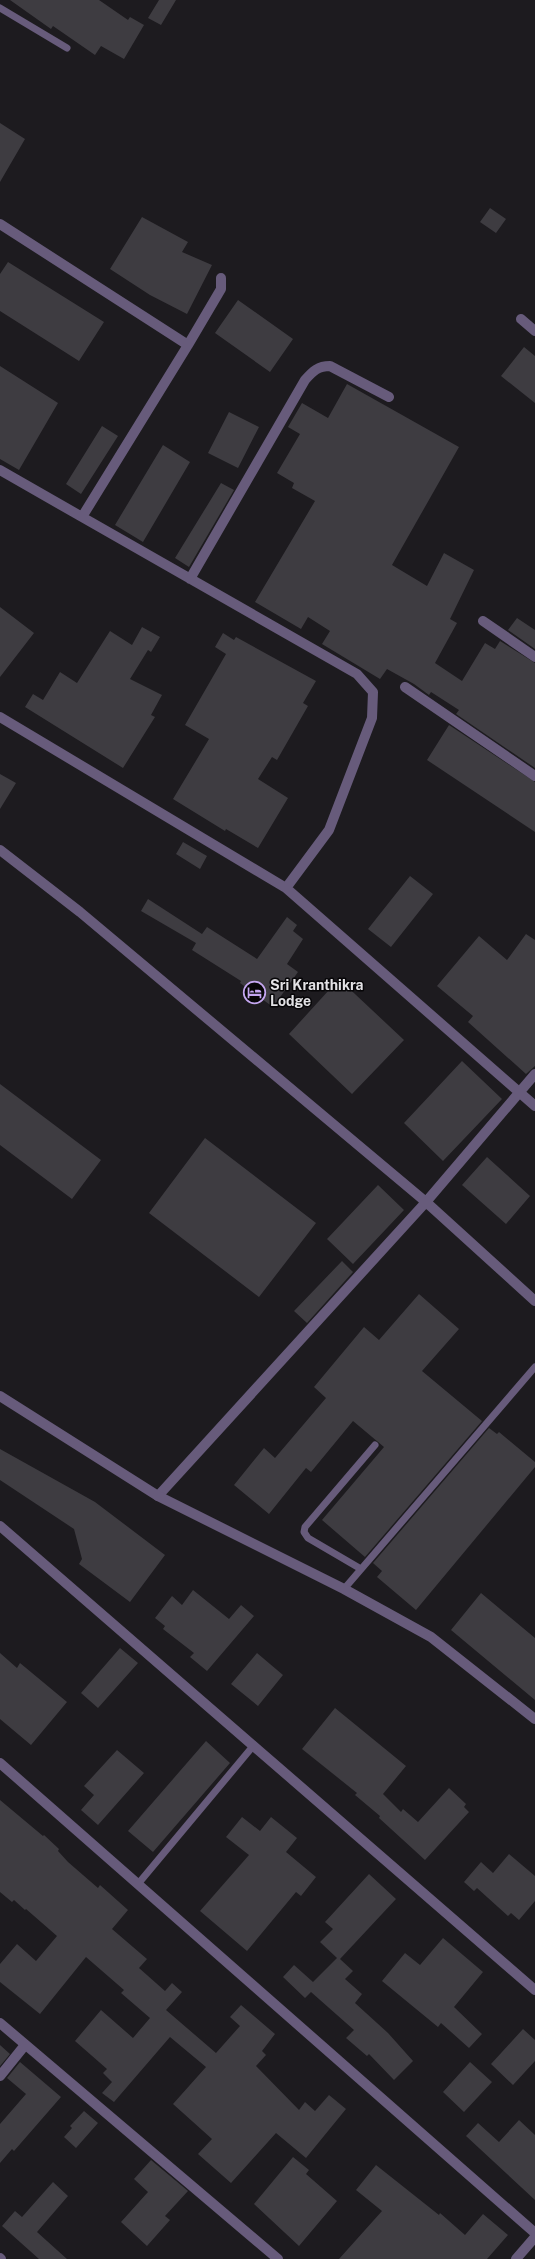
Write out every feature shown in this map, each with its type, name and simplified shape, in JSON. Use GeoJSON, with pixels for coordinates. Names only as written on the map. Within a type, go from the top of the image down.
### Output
{"type":"FeatureCollection","features":[{"type":"Feature","properties":{"kind":"street"},"geometry":{"type":"LineString","coordinates":[[0,224],[188,345]]}},
{"type":"Feature","properties":{"kind":"street"},"geometry":{"type":"LineString","coordinates":[[82,517],[221,289],[221,278]]}},
{"type":"Feature","properties":{"kind":"street"},"geometry":{"type":"LineString","coordinates":[[521,320],[535,331]]}},
{"type":"Feature","properties":{"kind":"street"},"geometry":{"type":"LineString","coordinates":[[190,579],[305,380],[312,371],[321,366],[330,366],[389,397]]}},
{"type":"Feature","properties":{"kind":"street"},"geometry":{"type":"LineString","coordinates":[[0,470],[357,674],[373,692],[372,718],[329,830],[286,888]]}},
{"type":"Feature","properties":{"kind":"street"},"geometry":{"type":"LineString","coordinates":[[483,621],[535,657]]}},
{"type":"Feature","properties":{"kind":"street"},"geometry":{"type":"LineString","coordinates":[[405,687],[535,776]]}},
{"type":"Feature","properties":{"kind":"street"},"geometry":{"type":"LineString","coordinates":[[0,717],[286,888],[519,1090],[535,1106]]}},
{"type":"Feature","properties":{"kind":"street"},"geometry":{"type":"LineString","coordinates":[[0,850],[80,912],[426,1202],[535,1301]]}},
{"type":"Feature","properties":{"kind":"street"},"geometry":{"type":"LineString","coordinates":[[158,1496],[426,1202],[519,1090],[535,1074]]}},
{"type":"Feature","properties":{"kind":"street"},"geometry":{"type":"LineString","coordinates":[[0,1396],[158,1496],[344,1589],[431,1637],[535,1719]]}},
{"type":"Feature","properties":{"kind":"street"},"geometry":{"type":"LineString","coordinates":[[0,1526],[535,1990]]}},
{"type":"Feature","properties":{"kind":"street"},"geometry":{"type":"LineString","coordinates":[[0,1763],[535,2233]]}},
{"type":"Feature","properties":{"kind":"street"},"geometry":{"type":"LineString","coordinates":[[0,2023],[278,2259]]}},
{"type":"Feature","properties":{"kind":"street"},"geometry":{"type":"LineString","coordinates":[[0,2076],[26,2045]]}},
{"type":"Feature","properties":{"kind":"street"},"geometry":{"type":"LineString","coordinates":[[516,2259],[535,2237]]}},
{"type":"Feature","properties":{"kind":"lane"},"geometry":{"type":"LineString","coordinates":[[0,8],[67,48]]}},
{"type":"Feature","properties":{"kind":"lane"},"geometry":{"type":"LineString","coordinates":[[344,1589],[535,1367]]}},
{"type":"Feature","properties":{"kind":"lane"},"geometry":{"type":"LineString","coordinates":[[361,1569],[308,1538],[304,1532],[305,1527],[375,1445]]}},
{"type":"Feature","properties":{"kind":"lane"},"geometry":{"type":"LineString","coordinates":[[138,1884],[254,1746]]}},
{"type":"Feature","properties":{"kind":"building"},"geometry":{"type":"Polygon","coordinates":[[[10,0],[99,0],[128,20],[130,17],[144,25],[124,59],[101,46],[95,55],[53,26],[51,29],[10,0]]]}},
{"type":"Feature","properties":{"kind":"building"},"geometry":{"type":"Polygon","coordinates":[[[159,0],[176,0],[161,25],[148,18],[159,0]]]}},
{"type":"Feature","properties":{"kind":"building"},"geometry":{"type":"Polygon","coordinates":[[[0,123],[25,139],[0,182],[0,123]]]}},
{"type":"Feature","properties":{"kind":"building"},"geometry":{"type":"Polygon","coordinates":[[[490,208],[506,219],[496,233],[480,222],[490,208]]]}},
{"type":"Feature","properties":{"kind":"building"},"geometry":{"type":"Polygon","coordinates":[[[142,217],[188,242],[182,252],[212,265],[187,314],[150,295],[110,269],[142,217]]]}},
{"type":"Feature","properties":{"kind":"building"},"geometry":{"type":"Polygon","coordinates":[[[8,262],[104,322],[79,361],[0,311],[0,274],[8,262]]]}},
{"type":"Feature","properties":{"kind":"building"},"geometry":{"type":"Polygon","coordinates":[[[238,300],[293,339],[270,372],[215,333],[238,300]]]}},
{"type":"Feature","properties":{"kind":"building"},"geometry":{"type":"Polygon","coordinates":[[[524,347],[535,356],[535,403],[501,376],[524,347]]]}},
{"type":"Feature","properties":{"kind":"building"},"geometry":{"type":"Polygon","coordinates":[[[0,366],[58,403],[19,470],[0,459],[0,366]]]}},
{"type":"Feature","properties":{"kind":"building"},"geometry":{"type":"Polygon","coordinates":[[[347,384],[459,447],[392,565],[427,586],[444,553],[474,570],[450,619],[457,623],[435,663],[462,681],[485,643],[495,649],[500,641],[535,663],[535,768],[456,714],[459,710],[431,692],[429,695],[414,684],[387,669],[380,679],[322,644],[330,631],[308,617],[301,629],[255,602],[315,501],[292,488],[294,483],[277,473],[300,434],[288,427],[302,403],[328,418],[347,384]]]}},
{"type":"Feature","properties":{"kind":"building"},"geometry":{"type":"Polygon","coordinates":[[[229,412],[259,427],[238,468],[208,453],[229,412]]]}},
{"type":"Feature","properties":{"kind":"building"},"geometry":{"type":"Polygon","coordinates":[[[102,426],[118,436],[81,494],[66,484],[102,426]]]}},
{"type":"Feature","properties":{"kind":"building"},"geometry":{"type":"Polygon","coordinates":[[[163,445],[190,462],[143,542],[115,525],[163,445]]]}},
{"type":"Feature","properties":{"kind":"building"},"geometry":{"type":"Polygon","coordinates":[[[221,483],[234,490],[189,567],[175,558],[221,483]]]}},
{"type":"Feature","properties":{"kind":"building"},"geometry":{"type":"Polygon","coordinates":[[[0,607],[34,633],[0,677],[0,607]]]}},
{"type":"Feature","properties":{"kind":"building"},"geometry":{"type":"Polygon","coordinates":[[[517,618],[535,630],[535,649],[508,630],[517,618]]]}},
{"type":"Feature","properties":{"kind":"building"},"geometry":{"type":"Polygon","coordinates":[[[142,627],[160,637],[151,652],[148,650],[130,679],[162,695],[151,715],[155,717],[123,768],[25,707],[33,694],[43,700],[60,672],[77,683],[110,631],[132,645],[142,627]]]}},
{"type":"Feature","properties":{"kind":"building"},"geometry":{"type":"Polygon","coordinates":[[[223,633],[234,640],[236,637],[316,681],[303,703],[308,706],[277,760],[272,757],[258,779],[288,798],[258,848],[226,829],[225,831],[173,799],[209,739],[185,725],[226,654],[215,647],[223,633]]]}},
{"type":"Feature","properties":{"kind":"building"},"geometry":{"type":"Polygon","coordinates":[[[449,725],[535,782],[535,832],[427,760],[449,725]]]}},
{"type":"Feature","properties":{"kind":"building"},"geometry":{"type":"Polygon","coordinates":[[[0,774],[16,783],[0,809],[0,774]]]}},
{"type":"Feature","properties":{"kind":"building"},"geometry":{"type":"Polygon","coordinates":[[[183,842],[207,856],[200,869],[176,854],[183,842]]]}},
{"type":"Feature","properties":{"kind":"building"},"geometry":{"type":"Polygon","coordinates":[[[410,876],[433,894],[391,947],[368,929],[410,876]]]}},
{"type":"Feature","properties":{"kind":"building"},"geometry":{"type":"Polygon","coordinates":[[[148,899],[202,934],[207,927],[257,959],[287,917],[297,925],[293,931],[303,939],[287,964],[298,972],[273,1007],[240,983],[241,981],[192,950],[196,943],[141,911],[148,899]]]}},
{"type":"Feature","properties":{"kind":"building"},"geometry":{"type":"Polygon","coordinates":[[[526,934],[535,940],[535,1066],[526,1074],[468,1022],[473,1016],[437,986],[479,936],[507,960],[526,934]]]}},
{"type":"Feature","properties":{"kind":"building"},"geometry":{"type":"Polygon","coordinates":[[[339,979],[404,1040],[352,1094],[289,1034],[339,979]]]}},
{"type":"Feature","properties":{"kind":"building"},"geometry":{"type":"Polygon","coordinates":[[[462,1061],[502,1099],[443,1161],[404,1123],[462,1061]]]}},
{"type":"Feature","properties":{"kind":"building"},"geometry":{"type":"Polygon","coordinates":[[[0,1084],[101,1160],[72,1199],[0,1145],[0,1084]]]}},
{"type":"Feature","properties":{"kind":"building"},"geometry":{"type":"Polygon","coordinates":[[[205,1138],[316,1223],[259,1297],[149,1213],[205,1138]]]}},
{"type":"Feature","properties":{"kind":"building"},"geometry":{"type":"Polygon","coordinates":[[[487,1157],[530,1196],[506,1224],[462,1185],[487,1157]]]}},
{"type":"Feature","properties":{"kind":"building"},"geometry":{"type":"Polygon","coordinates":[[[378,1185],[404,1210],[353,1264],[327,1239],[378,1185]]]}},
{"type":"Feature","properties":{"kind":"building"},"geometry":{"type":"Polygon","coordinates":[[[342,1261],[353,1272],[307,1323],[294,1311],[342,1261]]]}},
{"type":"Feature","properties":{"kind":"building"},"geometry":{"type":"Polygon","coordinates":[[[419,1294],[459,1329],[422,1371],[482,1421],[365,1557],[322,1520],[384,1447],[353,1421],[311,1472],[306,1468],[269,1514],[234,1485],[264,1448],[275,1458],[326,1398],[314,1387],[364,1327],[379,1340],[419,1294]]]}},
{"type":"Feature","properties":{"kind":"building"},"geometry":{"type":"Polygon","coordinates":[[[489,1428],[497,1434],[499,1432],[535,1462],[535,1467],[416,1610],[377,1577],[382,1571],[373,1563],[489,1428]]]}},
{"type":"Feature","properties":{"kind":"building"},"geometry":{"type":"Polygon","coordinates":[[[0,1449],[95,1502],[165,1555],[130,1602],[79,1564],[82,1559],[74,1529],[0,1480],[0,1449]]]}},
{"type":"Feature","properties":{"kind":"building"},"geometry":{"type":"Polygon","coordinates":[[[193,1590],[229,1619],[241,1605],[254,1616],[207,1671],[190,1657],[194,1653],[163,1629],[165,1626],[155,1618],[172,1596],[182,1605],[193,1590]]]}},
{"type":"Feature","properties":{"kind":"building"},"geometry":{"type":"Polygon","coordinates":[[[481,1593],[535,1638],[535,1700],[451,1630],[481,1593]]]}},
{"type":"Feature","properties":{"kind":"building"},"geometry":{"type":"Polygon","coordinates":[[[120,1648],[138,1663],[98,1708],[81,1693],[120,1648]]]}},
{"type":"Feature","properties":{"kind":"building"},"geometry":{"type":"Polygon","coordinates":[[[0,1653],[17,1668],[20,1663],[67,1702],[31,1745],[0,1719],[0,1653]]]}},
{"type":"Feature","properties":{"kind":"building"},"geometry":{"type":"Polygon","coordinates":[[[257,1653],[283,1675],[258,1706],[231,1684],[257,1653]]]}},
{"type":"Feature","properties":{"kind":"building"},"geometry":{"type":"Polygon","coordinates":[[[335,1708],[406,1766],[383,1794],[401,1812],[403,1809],[418,1822],[449,1788],[466,1804],[464,1807],[469,1812],[425,1860],[379,1818],[380,1816],[355,1795],[357,1793],[302,1749],[335,1708]]]}},
{"type":"Feature","properties":{"kind":"building"},"geometry":{"type":"Polygon","coordinates":[[[206,1741],[230,1763],[153,1852],[128,1831],[206,1741]]]}},
{"type":"Feature","properties":{"kind":"building"},"geometry":{"type":"Polygon","coordinates":[[[117,1750],[144,1773],[98,1825],[81,1810],[94,1795],[84,1786],[117,1750]]]}},
{"type":"Feature","properties":{"kind":"building"},"geometry":{"type":"Polygon","coordinates":[[[0,1800],[43,1836],[44,1835],[59,1849],[58,1851],[68,1862],[98,1888],[100,1885],[128,1910],[112,1929],[147,1959],[139,1968],[165,1991],[172,1983],[182,1992],[166,2010],[216,2053],[240,2026],[230,2017],[241,2005],[275,2034],[262,2051],[266,2055],[256,2066],[299,2110],[305,2102],[315,2111],[329,2095],[346,2109],[306,2158],[276,2133],[231,2183],[198,2154],[212,2139],[173,2104],[206,2067],[170,2037],[114,2102],[102,2093],[112,2082],[103,2073],[107,2069],[75,2041],[101,2010],[133,2038],[150,2018],[121,1993],[124,1990],[86,1957],[40,2014],[0,1982],[0,1964],[17,1944],[36,1961],[57,1936],[26,1909],[25,1910],[14,1900],[12,1902],[0,1892],[0,1800]]]}},
{"type":"Feature","properties":{"kind":"building"},"geometry":{"type":"Polygon","coordinates":[[[242,1817],[260,1831],[271,1817],[297,1838],[286,1852],[316,1877],[301,1896],[296,1892],[247,1951],[200,1911],[249,1855],[226,1837],[242,1817]]]}},
{"type":"Feature","properties":{"kind":"building"},"geometry":{"type":"Polygon","coordinates":[[[509,1854],[535,1876],[535,1901],[519,1920],[511,1913],[508,1916],[477,1888],[474,1891],[464,1882],[481,1862],[493,1873],[509,1854]]]}},
{"type":"Feature","properties":{"kind":"building"},"geometry":{"type":"Polygon","coordinates":[[[369,1874],[396,1899],[340,1959],[353,1971],[345,1979],[362,1994],[355,2003],[388,2033],[413,2061],[394,2080],[369,2054],[367,2056],[346,2038],[354,2030],[311,1992],[305,1998],[283,1977],[294,1965],[313,1982],[337,1958],[320,1942],[333,1929],[325,1922],[369,1874]]]}},
{"type":"Feature","properties":{"kind":"building"},"geometry":{"type":"Polygon","coordinates":[[[443,1938],[483,1972],[454,2007],[482,2034],[469,2048],[441,2023],[438,2027],[382,1981],[405,1953],[420,1965],[443,1938]]]}},
{"type":"Feature","properties":{"kind":"building"},"geometry":{"type":"Polygon","coordinates":[[[523,2029],[535,2040],[535,2061],[513,2085],[491,2064],[523,2029]]]}},
{"type":"Feature","properties":{"kind":"building"},"geometry":{"type":"Polygon","coordinates":[[[0,2045],[10,2054],[0,2066],[0,2045]]]}},
{"type":"Feature","properties":{"kind":"building"},"geometry":{"type":"Polygon","coordinates":[[[20,2062],[61,2097],[14,2151],[12,2149],[0,2163],[0,2124],[26,2094],[7,2078],[20,2062]]]}},
{"type":"Feature","properties":{"kind":"building"},"geometry":{"type":"Polygon","coordinates":[[[470,2062],[492,2082],[464,2112],[443,2092],[470,2062]]]}},
{"type":"Feature","properties":{"kind":"building"},"geometry":{"type":"Polygon","coordinates":[[[84,2111],[98,2123],[76,2148],[64,2137],[72,2128],[70,2126],[84,2111]]]}},
{"type":"Feature","properties":{"kind":"building"},"geometry":{"type":"Polygon","coordinates":[[[519,2120],[535,2135],[535,2200],[466,2136],[478,2123],[499,2142],[519,2120]]]}},
{"type":"Feature","properties":{"kind":"building"},"geometry":{"type":"Polygon","coordinates":[[[293,2157],[309,2170],[306,2174],[337,2201],[299,2246],[254,2204],[293,2157]]]}},
{"type":"Feature","properties":{"kind":"building"},"geometry":{"type":"Polygon","coordinates":[[[151,2160],[188,2191],[165,2216],[170,2220],[147,2246],[121,2222],[148,2192],[134,2179],[151,2160]]]}},
{"type":"Feature","properties":{"kind":"building"},"geometry":{"type":"Polygon","coordinates":[[[376,2165],[439,2215],[440,2213],[465,2235],[483,2214],[508,2235],[487,2259],[339,2259],[382,2211],[356,2190],[376,2165]]]}},
{"type":"Feature","properties":{"kind":"building"},"geometry":{"type":"Polygon","coordinates":[[[53,2182],[68,2196],[37,2232],[67,2259],[39,2259],[2,2226],[15,2211],[22,2217],[53,2182]]]}},
{"type":"Feature","properties":{"kind":"place","name":"Sri Kranthikra Lodge"},"geometry":{"type":"Point","coordinates":[254,993]}}]}
